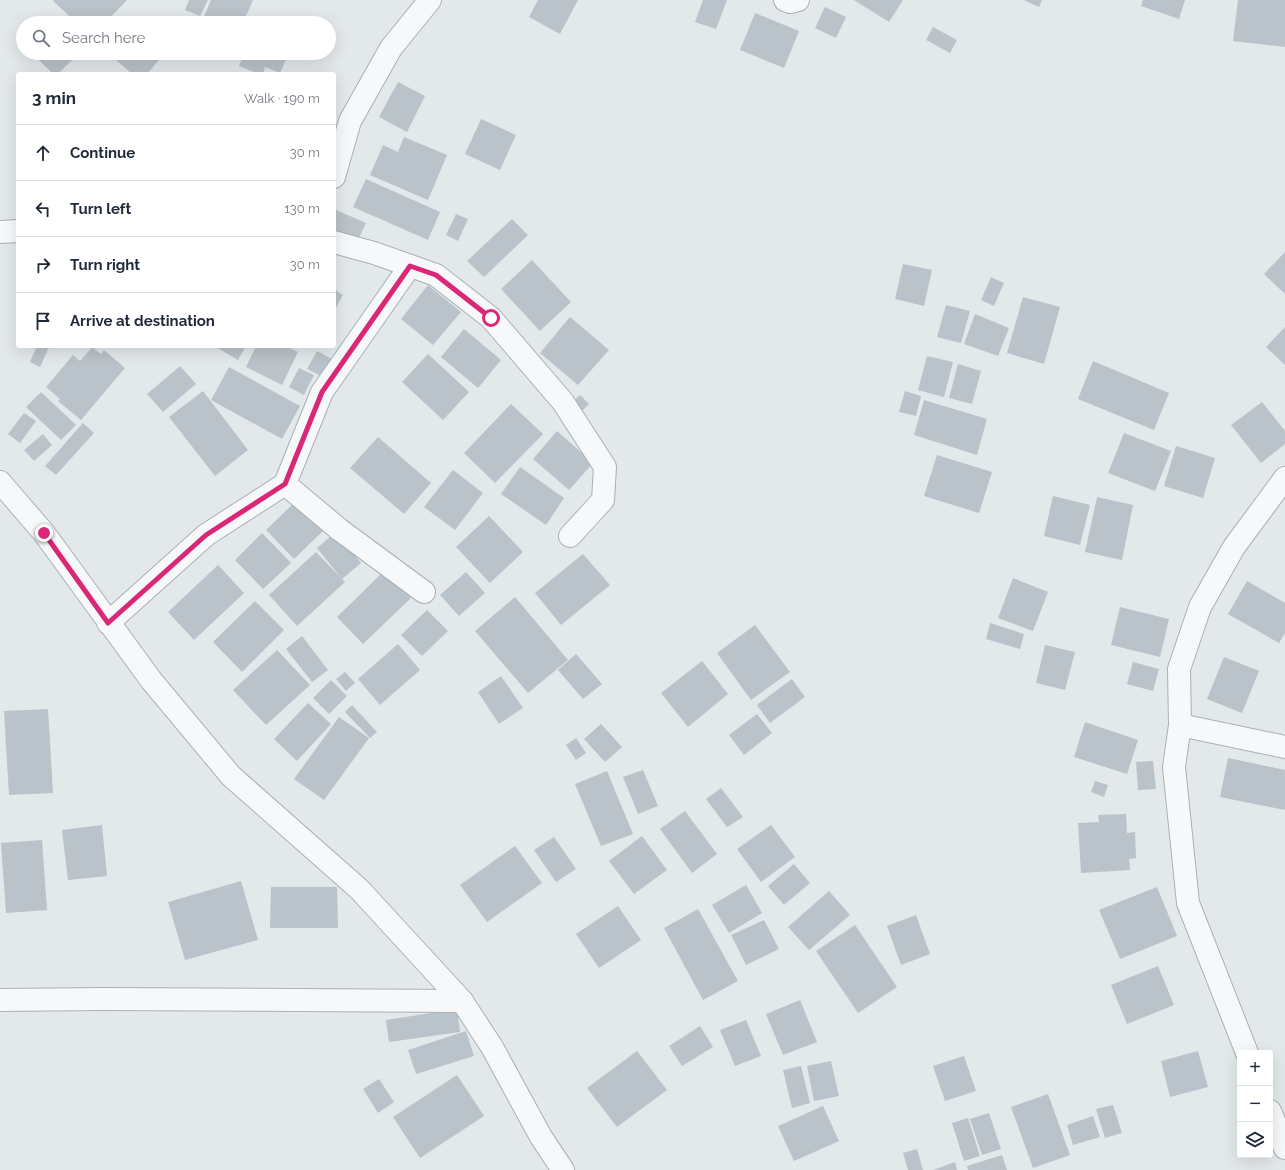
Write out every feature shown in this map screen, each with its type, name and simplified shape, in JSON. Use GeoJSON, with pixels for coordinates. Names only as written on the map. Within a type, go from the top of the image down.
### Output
{"type":"FeatureCollection","features":[{"type":"Feature","properties":{"kind":"street"},"geometry":{"type":"LineString","coordinates":[[336,170],[350,121],[391,48],[430,0]]}},
{"type":"Feature","properties":{"kind":"street"},"geometry":{"type":"LineString","coordinates":[[785,0],[790,2],[798,0]]}},
{"type":"Feature","properties":{"kind":"street"},"geometry":{"type":"LineString","coordinates":[[0,232],[16,231]]}},
{"type":"Feature","properties":{"kind":"street"},"geometry":{"type":"LineString","coordinates":[[336,243],[374,253],[436,275],[491,318],[563,402],[605,467],[603,500],[570,536]]}},
{"type":"Feature","properties":{"kind":"street"},"geometry":{"type":"LineString","coordinates":[[108,623],[206,535],[285,484],[322,392],[410,266]]}},
{"type":"Feature","properties":{"kind":"street"},"geometry":{"type":"LineString","coordinates":[[1246,1050],[1188,903],[1174,767],[1180,725],[1179,669],[1200,606],[1234,547],[1285,478]]}},
{"type":"Feature","properties":{"kind":"street"},"geometry":{"type":"LineString","coordinates":[[0,482],[44,533],[108,623],[151,680],[231,776],[359,889],[462,1001],[492,1047],[541,1137],[563,1170]]}},
{"type":"Feature","properties":{"kind":"street"},"geometry":{"type":"LineString","coordinates":[[285,484],[340,530],[424,592]]}},
{"type":"Feature","properties":{"kind":"street"},"geometry":{"type":"LineString","coordinates":[[1180,725],[1285,747]]}},
{"type":"Feature","properties":{"kind":"street"},"geometry":{"type":"LineString","coordinates":[[0,1000],[110,999],[462,1001]]}},
{"type":"Feature","properties":{"kind":"street"},"geometry":{"type":"LineString","coordinates":[[1273,1118],[1285,1148]]}},
{"type":"Feature","properties":{"kind":"building"},"geometry":{"type":"Polygon","coordinates":[[[127,0],[112,16],[69,16],[53,1],[127,0]]]}},
{"type":"Feature","properties":{"kind":"building"},"geometry":{"type":"Polygon","coordinates":[[[189,0],[208,0],[200,16],[185,10],[189,0]]]}},
{"type":"Feature","properties":{"kind":"building"},"geometry":{"type":"Polygon","coordinates":[[[211,0],[253,0],[246,16],[204,16],[211,0]]]}},
{"type":"Feature","properties":{"kind":"building"},"geometry":{"type":"Polygon","coordinates":[[[538,0],[578,0],[560,34],[529,17],[538,0]]]}},
{"type":"Feature","properties":{"kind":"building"},"geometry":{"type":"Polygon","coordinates":[[[703,0],[727,0],[716,29],[695,22],[703,0]]]}},
{"type":"Feature","properties":{"kind":"building"},"geometry":{"type":"Polygon","coordinates":[[[854,0],[903,0],[889,22],[854,0]]]}},
{"type":"Feature","properties":{"kind":"building"},"geometry":{"type":"Polygon","coordinates":[[[1024,0],[1042,0],[1039,7],[1024,0]]]}},
{"type":"Feature","properties":{"kind":"building"},"geometry":{"type":"Polygon","coordinates":[[[1143,0],[1185,0],[1179,19],[1141,6],[1143,0]]]}},
{"type":"Feature","properties":{"kind":"building"},"geometry":{"type":"Polygon","coordinates":[[[1238,0],[1285,0],[1285,47],[1233,41],[1238,0]]]}},
{"type":"Feature","properties":{"kind":"building"},"geometry":{"type":"Polygon","coordinates":[[[825,7],[846,17],[836,38],[815,28],[825,7]]]}},
{"type":"Feature","properties":{"kind":"building"},"geometry":{"type":"Polygon","coordinates":[[[755,13],[799,31],[784,68],[740,50],[755,13]]]}},
{"type":"Feature","properties":{"kind":"building"},"geometry":{"type":"Polygon","coordinates":[[[933,27],[957,40],[950,53],[926,40],[933,27]]]}},
{"type":"Feature","properties":{"kind":"building"},"geometry":{"type":"Polygon","coordinates":[[[39,60],[72,60],[60,72],[51,72],[39,60]]]}},
{"type":"Feature","properties":{"kind":"building"},"geometry":{"type":"Polygon","coordinates":[[[116,60],[159,60],[149,72],[130,72],[116,60]]]}},
{"type":"Feature","properties":{"kind":"building"},"geometry":{"type":"Polygon","coordinates":[[[241,60],[286,60],[280,72],[265,67],[264,72],[254,72],[239,66],[241,60]]]}},
{"type":"Feature","properties":{"kind":"building"},"geometry":{"type":"Polygon","coordinates":[[[398,82],[425,96],[407,132],[379,117],[398,82]]]}},
{"type":"Feature","properties":{"kind":"building"},"geometry":{"type":"Polygon","coordinates":[[[481,119],[516,135],[500,170],[465,154],[481,119]]]}},
{"type":"Feature","properties":{"kind":"building"},"geometry":{"type":"Polygon","coordinates":[[[404,137],[447,155],[428,200],[370,175],[383,145],[398,152],[404,137]]]}},
{"type":"Feature","properties":{"kind":"building"},"geometry":{"type":"Polygon","coordinates":[[[366,179],[440,212],[428,240],[353,207],[366,179]]]}},
{"type":"Feature","properties":{"kind":"building"},"geometry":{"type":"Polygon","coordinates":[[[336,210],[366,223],[357,242],[336,232],[336,210]]]}},
{"type":"Feature","properties":{"kind":"building"},"geometry":{"type":"Polygon","coordinates":[[[456,214],[468,219],[458,241],[446,235],[456,214]]]}},
{"type":"Feature","properties":{"kind":"building"},"geometry":{"type":"Polygon","coordinates":[[[512,219],[528,235],[484,277],[467,261],[512,219]]]}},
{"type":"Feature","properties":{"kind":"building"},"geometry":{"type":"Polygon","coordinates":[[[1285,252],[1285,294],[1264,274],[1285,252]]]}},
{"type":"Feature","properties":{"kind":"building"},"geometry":{"type":"Polygon","coordinates":[[[532,260],[571,302],[540,331],[501,289],[532,260]]]}},
{"type":"Feature","properties":{"kind":"building"},"geometry":{"type":"Polygon","coordinates":[[[903,264],[932,270],[924,306],[895,299],[903,264]]]}},
{"type":"Feature","properties":{"kind":"building"},"geometry":{"type":"Polygon","coordinates":[[[991,277],[1004,283],[994,306],[981,300],[991,277]]]}},
{"type":"Feature","properties":{"kind":"building"},"geometry":{"type":"Polygon","coordinates":[[[428,285],[461,312],[433,345],[401,319],[428,285]]]}},
{"type":"Feature","properties":{"kind":"building"},"geometry":{"type":"Polygon","coordinates":[[[336,290],[343,295],[336,307],[336,290]]]}},
{"type":"Feature","properties":{"kind":"building"},"geometry":{"type":"Polygon","coordinates":[[[1023,297],[1060,307],[1044,364],[1007,353],[1023,297]]]}},
{"type":"Feature","properties":{"kind":"building"},"geometry":{"type":"Polygon","coordinates":[[[946,305],[970,311],[961,343],[937,337],[946,305]]]}},
{"type":"Feature","properties":{"kind":"building"},"geometry":{"type":"Polygon","coordinates":[[[975,314],[1009,328],[998,356],[964,344],[975,314]]]}},
{"type":"Feature","properties":{"kind":"building"},"geometry":{"type":"Polygon","coordinates":[[[570,317],[609,350],[578,385],[540,353],[570,317]]]}},
{"type":"Feature","properties":{"kind":"building"},"geometry":{"type":"Polygon","coordinates":[[[1285,327],[1285,365],[1266,347],[1285,327]]]}},
{"type":"Feature","properties":{"kind":"building"},"geometry":{"type":"Polygon","coordinates":[[[464,329],[501,360],[478,388],[441,357],[464,329]]]}},
{"type":"Feature","properties":{"kind":"building"},"geometry":{"type":"Polygon","coordinates":[[[36,348],[49,348],[40,367],[30,362],[36,348]]]}},
{"type":"Feature","properties":{"kind":"building"},"geometry":{"type":"Polygon","coordinates":[[[91,348],[93,348],[101,354],[104,350],[125,368],[81,420],[58,401],[60,399],[46,387],[73,355],[80,361],[91,348]]]}},
{"type":"Feature","properties":{"kind":"building"},"geometry":{"type":"Polygon","coordinates":[[[217,348],[245,348],[238,360],[217,348]]]}},
{"type":"Feature","properties":{"kind":"building"},"geometry":{"type":"Polygon","coordinates":[[[255,348],[289,348],[298,352],[282,385],[246,367],[255,348]]]}},
{"type":"Feature","properties":{"kind":"building"},"geometry":{"type":"Polygon","coordinates":[[[317,351],[332,359],[323,377],[307,369],[317,351]]]}},
{"type":"Feature","properties":{"kind":"building"},"geometry":{"type":"Polygon","coordinates":[[[428,354],[469,392],[443,420],[402,382],[428,354]]]}},
{"type":"Feature","properties":{"kind":"building"},"geometry":{"type":"Polygon","coordinates":[[[927,356],[953,362],[944,397],[918,390],[927,356]]]}},
{"type":"Feature","properties":{"kind":"building"},"geometry":{"type":"Polygon","coordinates":[[[1093,361],[1169,393],[1154,430],[1078,399],[1093,361]]]}},
{"type":"Feature","properties":{"kind":"building"},"geometry":{"type":"Polygon","coordinates":[[[958,364],[981,371],[972,404],[949,398],[958,364]]]}},
{"type":"Feature","properties":{"kind":"building"},"geometry":{"type":"Polygon","coordinates":[[[180,366],[196,384],[163,412],[147,394],[180,366]]]}},
{"type":"Feature","properties":{"kind":"building"},"geometry":{"type":"Polygon","coordinates":[[[229,367],[300,406],[282,439],[211,400],[229,367]]]}},
{"type":"Feature","properties":{"kind":"building"},"geometry":{"type":"Polygon","coordinates":[[[299,368],[314,375],[304,395],[289,387],[299,368]]]}},
{"type":"Feature","properties":{"kind":"building"},"geometry":{"type":"Polygon","coordinates":[[[203,391],[248,450],[215,476],[169,417],[203,391]]]}},
{"type":"Feature","properties":{"kind":"building"},"geometry":{"type":"Polygon","coordinates":[[[905,391],[921,396],[916,416],[899,412],[905,391]]]}},
{"type":"Feature","properties":{"kind":"building"},"geometry":{"type":"Polygon","coordinates":[[[41,392],[76,425],[61,440],[26,407],[41,392]]]}},
{"type":"Feature","properties":{"kind":"building"},"geometry":{"type":"Polygon","coordinates":[[[580,395],[589,404],[580,413],[571,403],[580,395]]]}},
{"type":"Feature","properties":{"kind":"building"},"geometry":{"type":"Polygon","coordinates":[[[924,400],[987,419],[977,455],[914,435],[924,400]]]}},
{"type":"Feature","properties":{"kind":"building"},"geometry":{"type":"Polygon","coordinates":[[[1262,402],[1285,431],[1285,444],[1261,463],[1231,425],[1262,402]]]}},
{"type":"Feature","properties":{"kind":"building"},"geometry":{"type":"Polygon","coordinates":[[[511,404],[543,434],[495,483],[464,453],[511,404]]]}},
{"type":"Feature","properties":{"kind":"building"},"geometry":{"type":"Polygon","coordinates":[[[24,413],[36,421],[20,443],[8,434],[24,413]]]}},
{"type":"Feature","properties":{"kind":"building"},"geometry":{"type":"Polygon","coordinates":[[[83,423],[94,433],[56,475],[45,466],[83,423]]]}},
{"type":"Feature","properties":{"kind":"building"},"geometry":{"type":"Polygon","coordinates":[[[557,431],[593,463],[569,490],[533,459],[557,431]]]}},
{"type":"Feature","properties":{"kind":"building"},"geometry":{"type":"Polygon","coordinates":[[[1124,433],[1171,451],[1155,491],[1108,473],[1124,433]]]}},
{"type":"Feature","properties":{"kind":"building"},"geometry":{"type":"Polygon","coordinates":[[[43,434],[52,445],[34,461],[24,450],[43,434]]]}},
{"type":"Feature","properties":{"kind":"building"},"geometry":{"type":"Polygon","coordinates":[[[378,437],[431,483],[404,514],[350,468],[378,437]]]}},
{"type":"Feature","properties":{"kind":"building"},"geometry":{"type":"Polygon","coordinates":[[[1176,446],[1215,458],[1203,498],[1164,486],[1176,446]]]}},
{"type":"Feature","properties":{"kind":"building"},"geometry":{"type":"Polygon","coordinates":[[[937,455],[992,472],[979,513],[924,496],[937,455]]]}},
{"type":"Feature","properties":{"kind":"building"},"geometry":{"type":"Polygon","coordinates":[[[520,467],[564,498],[546,525],[501,494],[520,467]]]}},
{"type":"Feature","properties":{"kind":"building"},"geometry":{"type":"Polygon","coordinates":[[[453,470],[483,493],[455,530],[424,507],[453,470]]]}},
{"type":"Feature","properties":{"kind":"building"},"geometry":{"type":"Polygon","coordinates":[[[1053,496],[1090,505],[1080,545],[1044,536],[1053,496]]]}},
{"type":"Feature","properties":{"kind":"building"},"geometry":{"type":"Polygon","coordinates":[[[1097,497],[1133,505],[1122,560],[1085,552],[1097,497]]]}},
{"type":"Feature","properties":{"kind":"building"},"geometry":{"type":"Polygon","coordinates":[[[296,501],[324,530],[294,559],[266,530],[296,501]]]}},
{"type":"Feature","properties":{"kind":"building"},"geometry":{"type":"Polygon","coordinates":[[[489,516],[523,552],[490,583],[456,547],[489,516]]]}},
{"type":"Feature","properties":{"kind":"building"},"geometry":{"type":"Polygon","coordinates":[[[336,532],[361,563],[342,579],[317,548],[336,532]]]}},
{"type":"Feature","properties":{"kind":"building"},"geometry":{"type":"Polygon","coordinates":[[[262,533],[291,563],[263,589],[235,560],[262,533]]]}},
{"type":"Feature","properties":{"kind":"building"},"geometry":{"type":"Polygon","coordinates":[[[316,552],[345,582],[297,626],[269,595],[316,552]]]}},
{"type":"Feature","properties":{"kind":"building"},"geometry":{"type":"Polygon","coordinates":[[[583,554],[610,585],[561,625],[535,593],[583,554]]]}},
{"type":"Feature","properties":{"kind":"building"},"geometry":{"type":"Polygon","coordinates":[[[218,565],[244,593],[194,640],[168,612],[218,565]]]}},
{"type":"Feature","properties":{"kind":"building"},"geometry":{"type":"Polygon","coordinates":[[[384,571],[411,598],[363,644],[337,617],[384,571]]]}},
{"type":"Feature","properties":{"kind":"building"},"geometry":{"type":"Polygon","coordinates":[[[466,572],[485,593],[459,616],[440,595],[466,572]]]}},
{"type":"Feature","properties":{"kind":"building"},"geometry":{"type":"Polygon","coordinates":[[[1013,578],[1048,592],[1033,631],[998,618],[1013,578]]]}},
{"type":"Feature","properties":{"kind":"building"},"geometry":{"type":"Polygon","coordinates":[[[1247,581],[1285,603],[1285,633],[1279,643],[1228,614],[1247,581]]]}},
{"type":"Feature","properties":{"kind":"building"},"geometry":{"type":"Polygon","coordinates":[[[515,597],[568,660],[528,693],[475,631],[515,597]]]}},
{"type":"Feature","properties":{"kind":"building"},"geometry":{"type":"Polygon","coordinates":[[[255,601],[284,630],[242,672],[213,642],[255,601]]]}},
{"type":"Feature","properties":{"kind":"building"},"geometry":{"type":"Polygon","coordinates":[[[1120,607],[1169,619],[1160,657],[1111,645],[1120,607]]]}},
{"type":"Feature","properties":{"kind":"building"},"geometry":{"type":"Polygon","coordinates":[[[427,610],[448,631],[422,656],[401,635],[427,610]]]}},
{"type":"Feature","properties":{"kind":"building"},"geometry":{"type":"Polygon","coordinates":[[[990,623],[1024,634],[1020,649],[986,639],[990,623]]]}},
{"type":"Feature","properties":{"kind":"building"},"geometry":{"type":"Polygon","coordinates":[[[755,625],[790,672],[751,700],[717,653],[755,625]]]}},
{"type":"Feature","properties":{"kind":"building"},"geometry":{"type":"Polygon","coordinates":[[[302,636],[328,670],[312,682],[286,649],[302,636]]]}},
{"type":"Feature","properties":{"kind":"building"},"geometry":{"type":"Polygon","coordinates":[[[398,644],[420,670],[380,705],[358,679],[398,644]]]}},
{"type":"Feature","properties":{"kind":"building"},"geometry":{"type":"Polygon","coordinates":[[[1045,645],[1075,652],[1065,690],[1036,683],[1045,645]]]}},
{"type":"Feature","properties":{"kind":"building"},"geometry":{"type":"Polygon","coordinates":[[[277,650],[310,685],[266,725],[233,690],[277,650]]]}},
{"type":"Feature","properties":{"kind":"building"},"geometry":{"type":"Polygon","coordinates":[[[576,654],[602,684],[583,699],[558,670],[576,654]]]}},
{"type":"Feature","properties":{"kind":"building"},"geometry":{"type":"Polygon","coordinates":[[[1224,657],[1259,671],[1242,713],[1207,699],[1224,657]]]}},
{"type":"Feature","properties":{"kind":"building"},"geometry":{"type":"Polygon","coordinates":[[[702,661],[728,694],[688,727],[661,693],[702,661]]]}},
{"type":"Feature","properties":{"kind":"building"},"geometry":{"type":"Polygon","coordinates":[[[1133,662],[1159,669],[1153,691],[1127,684],[1133,662]]]}},
{"type":"Feature","properties":{"kind":"building"},"geometry":{"type":"Polygon","coordinates":[[[345,672],[355,683],[346,691],[336,679],[345,672]]]}},
{"type":"Feature","properties":{"kind":"building"},"geometry":{"type":"Polygon","coordinates":[[[501,676],[523,708],[499,724],[478,692],[501,676]]]}},
{"type":"Feature","properties":{"kind":"building"},"geometry":{"type":"Polygon","coordinates":[[[792,679],[805,697],[770,723],[757,705],[792,679]]]}},
{"type":"Feature","properties":{"kind":"building"},"geometry":{"type":"Polygon","coordinates":[[[331,680],[347,696],[329,714],[313,698],[331,680]]]}},
{"type":"Feature","properties":{"kind":"building"},"geometry":{"type":"Polygon","coordinates":[[[308,703],[331,724],[297,761],[274,739],[308,703]]]}},
{"type":"Feature","properties":{"kind":"building"},"geometry":{"type":"Polygon","coordinates":[[[352,705],[377,732],[370,738],[345,712],[352,705]]]}},
{"type":"Feature","properties":{"kind":"building"},"geometry":{"type":"Polygon","coordinates":[[[48,709],[53,793],[9,795],[4,711],[48,709]]]}},
{"type":"Feature","properties":{"kind":"building"},"geometry":{"type":"Polygon","coordinates":[[[757,714],[772,733],[744,755],[729,735],[757,714]]]}},
{"type":"Feature","properties":{"kind":"building"},"geometry":{"type":"Polygon","coordinates":[[[339,717],[369,738],[324,800],[294,779],[339,717]]]}},
{"type":"Feature","properties":{"kind":"building"},"geometry":{"type":"Polygon","coordinates":[[[1085,722],[1138,740],[1127,774],[1074,757],[1085,722]]]}},
{"type":"Feature","properties":{"kind":"building"},"geometry":{"type":"Polygon","coordinates":[[[601,724],[622,747],[605,762],[584,739],[601,724]]]}},
{"type":"Feature","properties":{"kind":"building"},"geometry":{"type":"Polygon","coordinates":[[[576,738],[586,753],[576,760],[566,745],[576,738]]]}},
{"type":"Feature","properties":{"kind":"building"},"geometry":{"type":"Polygon","coordinates":[[[1228,758],[1285,770],[1285,810],[1220,797],[1228,758]]]}},
{"type":"Feature","properties":{"kind":"building"},"geometry":{"type":"Polygon","coordinates":[[[1153,761],[1156,789],[1138,790],[1136,762],[1153,761]]]}},
{"type":"Feature","properties":{"kind":"building"},"geometry":{"type":"Polygon","coordinates":[[[643,770],[658,806],[638,814],[623,777],[643,770]]]}},
{"type":"Feature","properties":{"kind":"building"},"geometry":{"type":"Polygon","coordinates":[[[607,771],[633,834],[601,846],[575,784],[607,771]]]}},
{"type":"Feature","properties":{"kind":"building"},"geometry":{"type":"Polygon","coordinates":[[[1095,781],[1108,785],[1104,797],[1091,792],[1095,781]]]}},
{"type":"Feature","properties":{"kind":"building"},"geometry":{"type":"Polygon","coordinates":[[[721,788],[743,817],[727,827],[706,799],[721,788]]]}},
{"type":"Feature","properties":{"kind":"building"},"geometry":{"type":"Polygon","coordinates":[[[685,811],[717,854],[692,873],[660,829],[685,811]]]}},
{"type":"Feature","properties":{"kind":"building"},"geometry":{"type":"Polygon","coordinates":[[[1126,814],[1127,833],[1135,832],[1136,858],[1129,859],[1130,870],[1081,873],[1078,823],[1099,822],[1098,815],[1126,814]]]}},
{"type":"Feature","properties":{"kind":"building"},"geometry":{"type":"Polygon","coordinates":[[[102,825],[107,876],[68,880],[62,830],[102,825]]]}},
{"type":"Feature","properties":{"kind":"building"},"geometry":{"type":"Polygon","coordinates":[[[771,825],[795,857],[761,882],[737,849],[771,825]]]}},
{"type":"Feature","properties":{"kind":"building"},"geometry":{"type":"Polygon","coordinates":[[[642,836],[667,870],[634,894],[609,861],[642,836]]]}},
{"type":"Feature","properties":{"kind":"building"},"geometry":{"type":"Polygon","coordinates":[[[554,837],[576,869],[556,882],[534,850],[554,837]]]}},
{"type":"Feature","properties":{"kind":"building"},"geometry":{"type":"Polygon","coordinates":[[[42,840],[47,910],[6,913],[1,843],[42,840]]]}},
{"type":"Feature","properties":{"kind":"building"},"geometry":{"type":"Polygon","coordinates":[[[515,846],[542,883],[487,922],[460,885],[515,846]]]}},
{"type":"Feature","properties":{"kind":"building"},"geometry":{"type":"Polygon","coordinates":[[[794,864],[810,883],[784,905],[768,886],[794,864]]]}},
{"type":"Feature","properties":{"kind":"building"},"geometry":{"type":"Polygon","coordinates":[[[241,881],[258,940],[185,960],[168,902],[241,881]]]}},
{"type":"Feature","properties":{"kind":"building"},"geometry":{"type":"Polygon","coordinates":[[[746,885],[762,913],[729,933],[712,905],[746,885]]]}},
{"type":"Feature","properties":{"kind":"building"},"geometry":{"type":"Polygon","coordinates":[[[271,887],[337,887],[338,928],[270,928],[271,887]]]}},
{"type":"Feature","properties":{"kind":"building"},"geometry":{"type":"Polygon","coordinates":[[[1157,887],[1177,936],[1120,959],[1099,910],[1157,887]]]}},
{"type":"Feature","properties":{"kind":"building"},"geometry":{"type":"Polygon","coordinates":[[[829,891],[850,915],[809,950],[788,927],[829,891]]]}},
{"type":"Feature","properties":{"kind":"building"},"geometry":{"type":"Polygon","coordinates":[[[618,906],[641,940],[599,968],[576,934],[618,906]]]}},
{"type":"Feature","properties":{"kind":"building"},"geometry":{"type":"Polygon","coordinates":[[[698,909],[738,981],[703,1000],[664,928],[698,909]]]}},
{"type":"Feature","properties":{"kind":"building"},"geometry":{"type":"Polygon","coordinates":[[[916,915],[930,954],[901,965],[887,926],[916,915]]]}},
{"type":"Feature","properties":{"kind":"building"},"geometry":{"type":"Polygon","coordinates":[[[764,920],[779,949],[746,965],[731,935],[764,920]]]}},
{"type":"Feature","properties":{"kind":"building"},"geometry":{"type":"Polygon","coordinates":[[[855,925],[897,987],[858,1013],[816,951],[855,925]]]}},
{"type":"Feature","properties":{"kind":"building"},"geometry":{"type":"Polygon","coordinates":[[[1158,966],[1174,1005],[1127,1024],[1111,985],[1158,966]]]}},
{"type":"Feature","properties":{"kind":"building"},"geometry":{"type":"Polygon","coordinates":[[[800,1000],[817,1042],[783,1055],[766,1014],[800,1000]]]}},
{"type":"Feature","properties":{"kind":"building"},"geometry":{"type":"Polygon","coordinates":[[[457,1009],[460,1032],[389,1042],[386,1020],[457,1009]]]}},
{"type":"Feature","properties":{"kind":"building"},"geometry":{"type":"Polygon","coordinates":[[[746,1020],[761,1056],[735,1066],[720,1030],[746,1020]]]}},
{"type":"Feature","properties":{"kind":"building"},"geometry":{"type":"Polygon","coordinates":[[[700,1026],[713,1047],[682,1066],[669,1046],[700,1026]]]}},
{"type":"Feature","properties":{"kind":"building"},"geometry":{"type":"Polygon","coordinates":[[[466,1031],[474,1056],[416,1074],[408,1050],[466,1031]]]}},
{"type":"Feature","properties":{"kind":"building"},"geometry":{"type":"Polygon","coordinates":[[[637,1051],[667,1090],[617,1127],[587,1088],[637,1051]]]}},
{"type":"Feature","properties":{"kind":"building"},"geometry":{"type":"Polygon","coordinates":[[[1198,1051],[1208,1087],[1170,1097],[1161,1061],[1198,1051]]]}},
{"type":"Feature","properties":{"kind":"building"},"geometry":{"type":"Polygon","coordinates":[[[964,1056],[976,1091],[945,1101],[933,1066],[964,1056]]]}},
{"type":"Feature","properties":{"kind":"building"},"geometry":{"type":"Polygon","coordinates":[[[831,1061],[839,1096],[814,1101],[807,1066],[831,1061]]]}},
{"type":"Feature","properties":{"kind":"building"},"geometry":{"type":"Polygon","coordinates":[[[801,1066],[810,1103],[792,1108],[783,1070],[801,1066]]]}},
{"type":"Feature","properties":{"kind":"building"},"geometry":{"type":"Polygon","coordinates":[[[457,1075],[484,1116],[420,1158],[393,1117],[457,1075]]]}},
{"type":"Feature","properties":{"kind":"building"},"geometry":{"type":"Polygon","coordinates":[[[379,1079],[394,1102],[378,1113],[363,1089],[379,1079]]]}},
{"type":"Feature","properties":{"kind":"building"},"geometry":{"type":"Polygon","coordinates":[[[1048,1094],[1070,1155],[1033,1168],[1011,1107],[1048,1094]]]}},
{"type":"Feature","properties":{"kind":"building"},"geometry":{"type":"Polygon","coordinates":[[[1113,1105],[1122,1133],[1105,1138],[1096,1109],[1113,1105]]]}},
{"type":"Feature","properties":{"kind":"building"},"geometry":{"type":"Polygon","coordinates":[[[823,1106],[839,1141],[794,1161],[778,1126],[823,1106]]]}},
{"type":"Feature","properties":{"kind":"building"},"geometry":{"type":"Polygon","coordinates":[[[989,1113],[1001,1149],[982,1155],[970,1119],[989,1113]]]}},
{"type":"Feature","properties":{"kind":"building"},"geometry":{"type":"Polygon","coordinates":[[[1093,1116],[1100,1137],[1073,1145],[1067,1125],[1093,1116]]]}},
{"type":"Feature","properties":{"kind":"building"},"geometry":{"type":"Polygon","coordinates":[[[968,1118],[980,1156],[964,1161],[952,1123],[968,1118]]]}},
{"type":"Feature","properties":{"kind":"building"},"geometry":{"type":"Polygon","coordinates":[[[917,1149],[923,1170],[908,1170],[903,1153],[917,1149]]]}},
{"type":"Feature","properties":{"kind":"building"},"geometry":{"type":"Polygon","coordinates":[[[1002,1155],[1007,1170],[968,1170],[967,1166],[1002,1155]]]}},
{"type":"Feature","properties":{"kind":"building"},"geometry":{"type":"Polygon","coordinates":[[[955,1162],[957,1170],[933,1170],[955,1162]]]}},
{"type":"Feature","properties":{"kind":"route"},"geometry":{"type":"LineString","coordinates":[[44,533],[108,623],[206,535],[285,484],[322,392],[410,266],[436,275],[491,318]]}}]}
